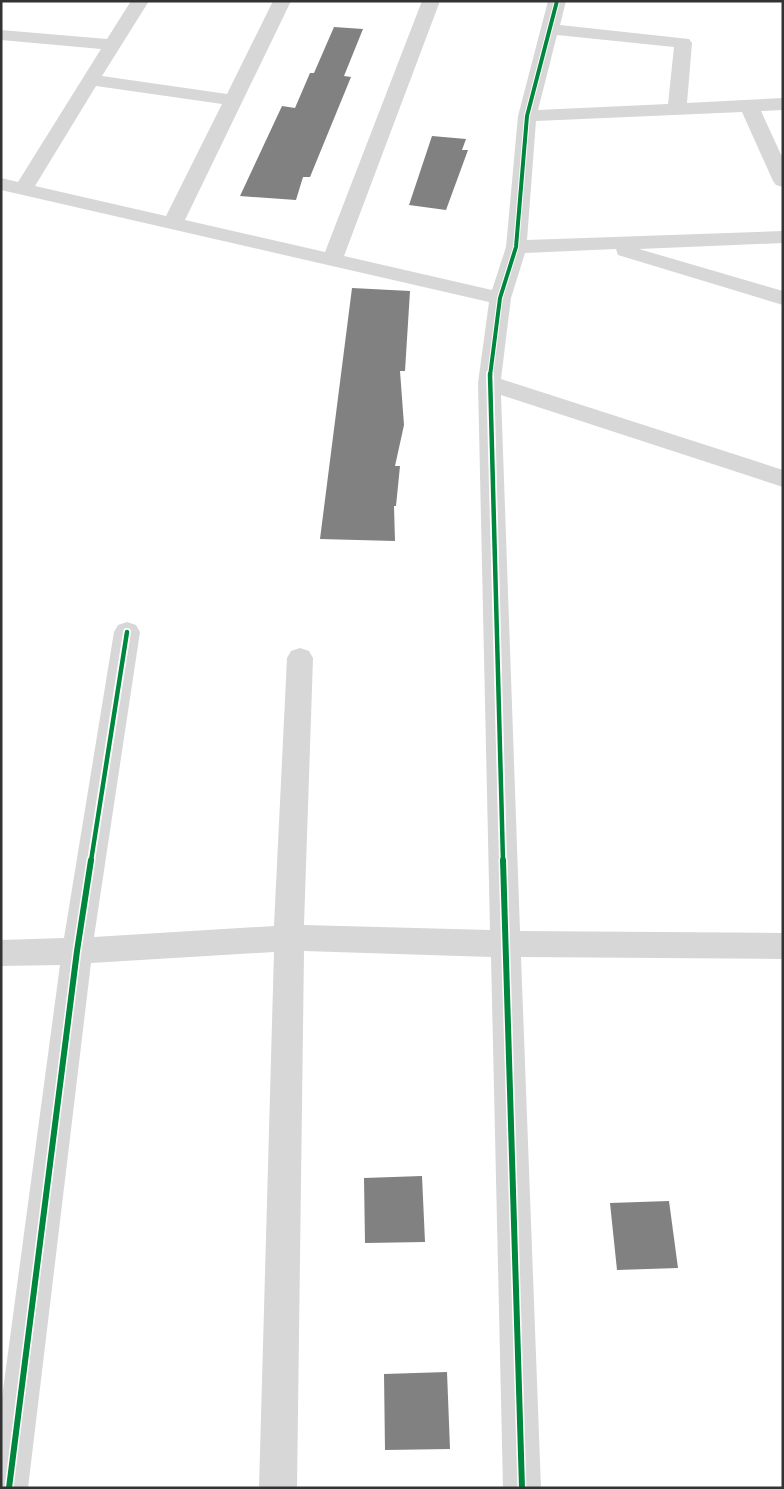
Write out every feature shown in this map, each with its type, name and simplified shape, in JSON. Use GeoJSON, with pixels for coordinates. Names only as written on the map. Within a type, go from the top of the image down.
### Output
{"type":"FeatureCollection","features":[{"type":"Feature","properties":{"kind":"street"},"geometry":{"type":"LineString","coordinates":[[23,189],[140,1]]}},
{"type":"Feature","properties":{"kind":"street"},"geometry":{"type":"LineString","coordinates":[[173,223],[282,1]]}},
{"type":"Feature","properties":{"kind":"street"},"geometry":{"type":"LineString","coordinates":[[332,260],[432,1]]}},
{"type":"Feature","properties":{"kind":"street"},"geometry":{"type":"LineString","coordinates":[[522,1488],[489,383],[500,298],[516,247],[527,116],[557,1]]}},
{"type":"Feature","properties":{"kind":"street"},"geometry":{"type":"LineString","coordinates":[[550,29],[683,43],[678,109]]}},
{"type":"Feature","properties":{"kind":"street"},"geometry":{"type":"LineString","coordinates":[[1,35],[112,46]]}},
{"type":"Feature","properties":{"kind":"street"},"geometry":{"type":"LineString","coordinates":[[90,80],[233,100]]}},
{"type":"Feature","properties":{"kind":"street"},"geometry":{"type":"LineString","coordinates":[[527,116],[783,104]]}},
{"type":"Feature","properties":{"kind":"street"},"geometry":{"type":"LineString","coordinates":[[749,106],[783,181]]}},
{"type":"Feature","properties":{"kind":"street"},"geometry":{"type":"LineString","coordinates":[[1,184],[500,298]]}},
{"type":"Feature","properties":{"kind":"street"},"geometry":{"type":"LineString","coordinates":[[516,247],[783,237]]}},
{"type":"Feature","properties":{"kind":"street"},"geometry":{"type":"LineString","coordinates":[[602,244],[783,298]]}},
{"type":"Feature","properties":{"kind":"street"},"geometry":{"type":"LineString","coordinates":[[489,383],[783,479]]}},
{"type":"Feature","properties":{"kind":"street"},"geometry":{"type":"LineString","coordinates":[[9,1488],[77,952],[127,632]]}},
{"type":"Feature","properties":{"kind":"street"},"geometry":{"type":"LineString","coordinates":[[278,1488],[288,938],[300,658]]}},
{"type":"Feature","properties":{"kind":"street"},"geometry":{"type":"LineString","coordinates":[[1,953],[77,952],[288,938],[506,944],[783,946]]}},
{"type":"Feature","properties":{"kind":"building"},"geometry":{"type":"Polygon","coordinates":[[[334,27],[363,29],[344,76],[351,77],[310,177],[303,177],[296,200],[240,196],[282,106],[295,108],[310,73],[314,73],[334,27]]]}},
{"type":"Feature","properties":{"kind":"building"},"geometry":{"type":"Polygon","coordinates":[[[432,136],[466,139],[462,150],[468,150],[446,210],[409,205],[432,136]]]}},
{"type":"Feature","properties":{"kind":"building"},"geometry":{"type":"Polygon","coordinates":[[[352,288],[410,291],[405,371],[400,371],[404,425],[395,466],[400,466],[396,506],[394,506],[395,541],[320,539],[352,288]]]}},
{"type":"Feature","properties":{"kind":"building"},"geometry":{"type":"Polygon","coordinates":[[[422,1176],[425,1242],[365,1243],[364,1178],[422,1176]]]}},
{"type":"Feature","properties":{"kind":"building"},"geometry":{"type":"Polygon","coordinates":[[[669,1201],[678,1268],[617,1270],[610,1203],[669,1201]]]}},
{"type":"Feature","properties":{"kind":"building"},"geometry":{"type":"Polygon","coordinates":[[[447,1372],[450,1449],[385,1450],[384,1374],[447,1372]]]}},
{"type":"Feature","properties":{"kind":"cycle path"},"geometry":{"type":"LineString","coordinates":[[522,1488],[489,383],[500,298],[516,247],[527,116],[557,1]]}},
{"type":"Feature","properties":{"kind":"cycle path"},"geometry":{"type":"LineString","coordinates":[[9,1488],[77,951],[127,632]]}}]}
